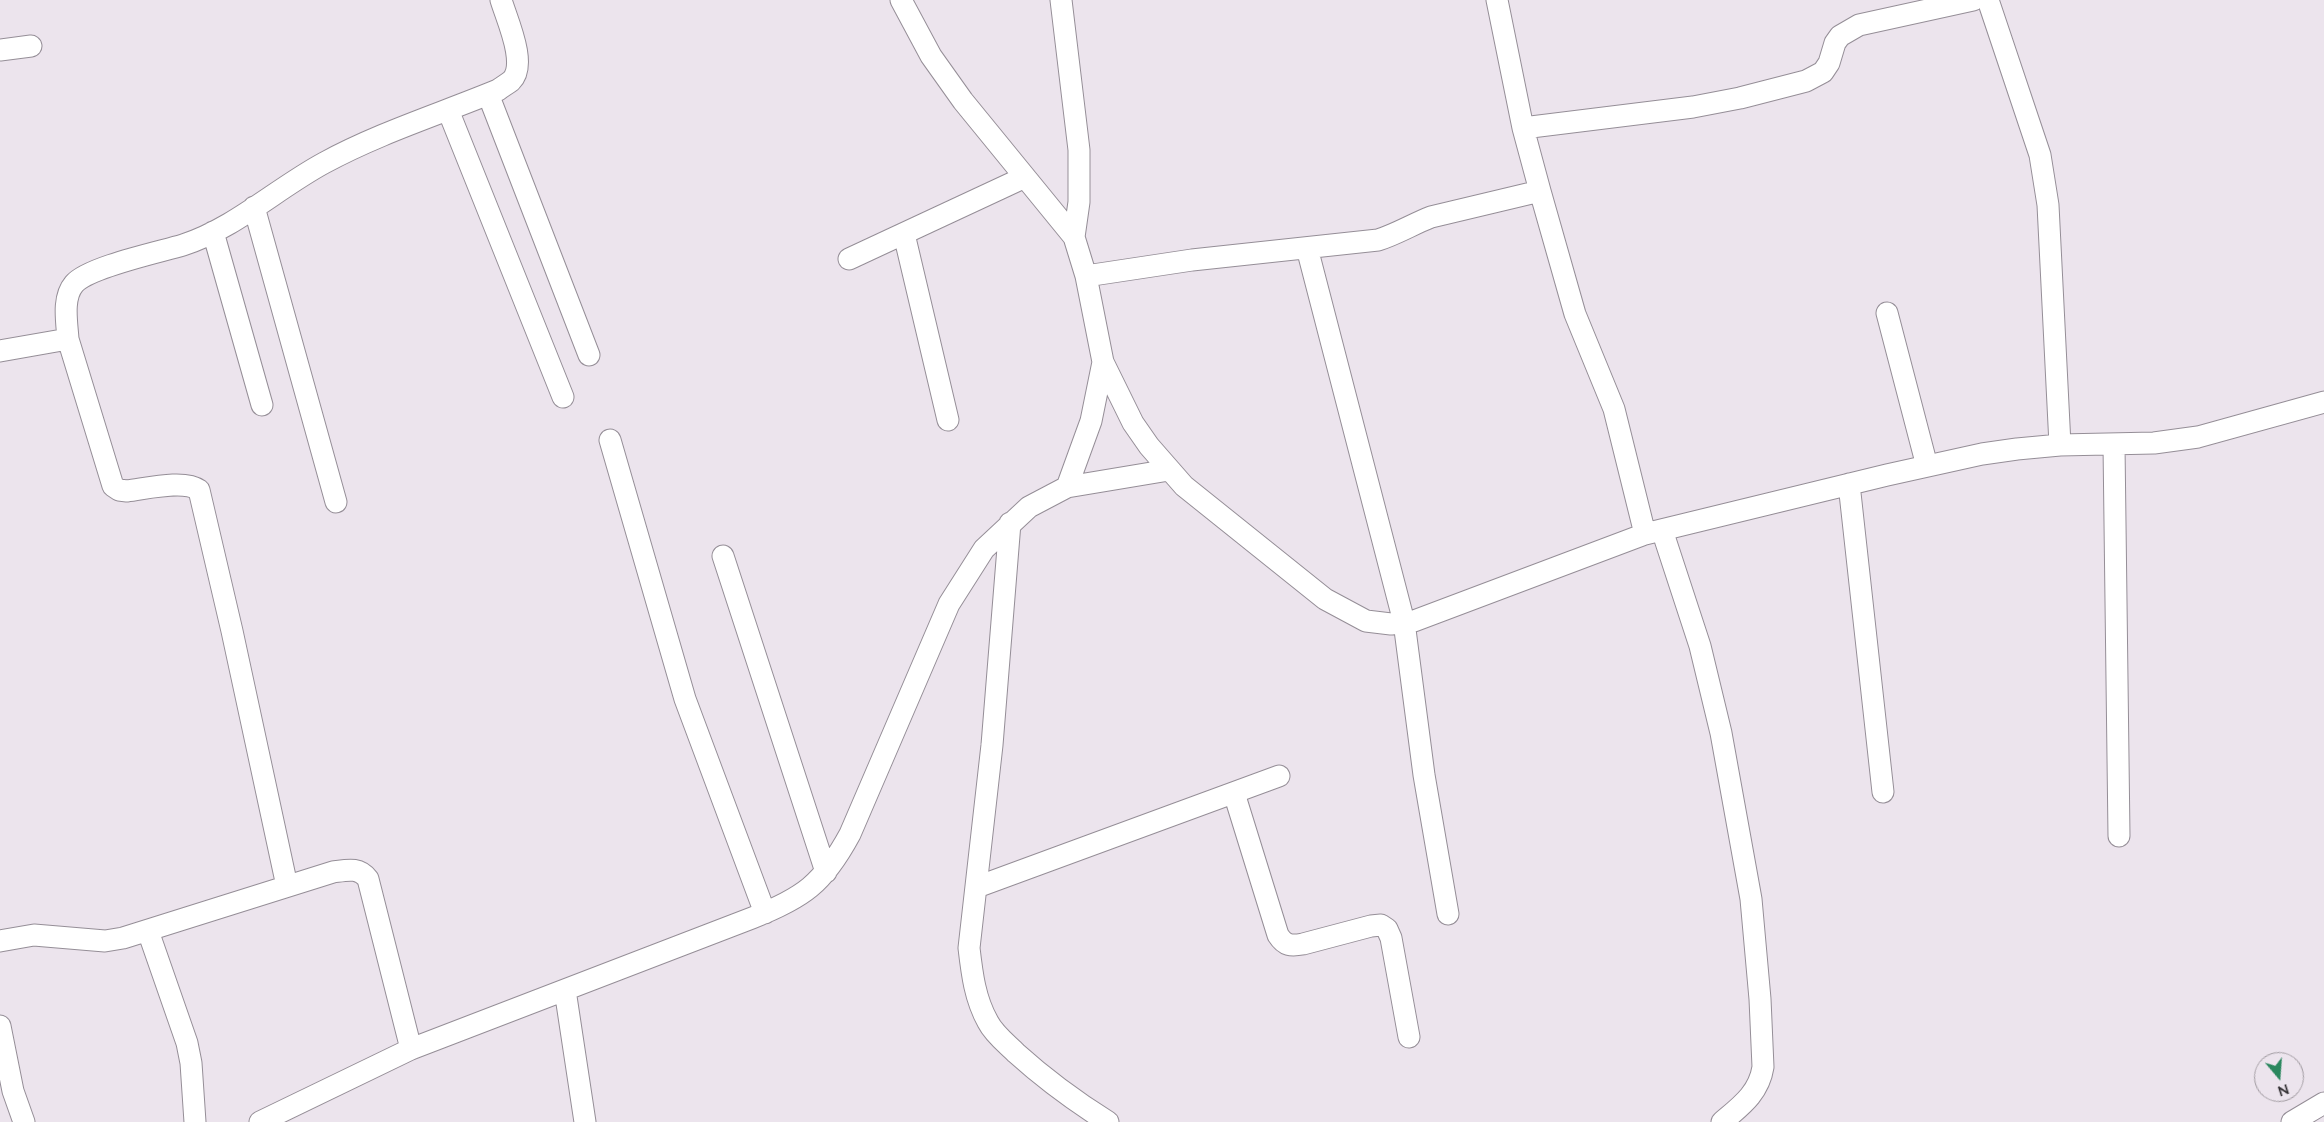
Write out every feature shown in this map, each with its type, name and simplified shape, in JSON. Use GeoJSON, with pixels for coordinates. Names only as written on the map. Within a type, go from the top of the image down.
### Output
{"type":"FeatureCollection","features":[{"type":"Feature","properties":{"kind":"street"},"geometry":{"type":"LineString","coordinates":[[287,886],[202,496],[193,485],[127,491],[119,490],[113,486],[68,339],[67,303],[74,284],[102,269],[185,244],[213,232],[305,174],[339,155],[488,94],[512,80],[518,69],[517,52],[500,0]]}},
{"type":"Feature","properties":{"kind":"street"},"geometry":{"type":"LineString","coordinates":[[901,0],[916,32],[946,77],[1074,237],[1086,276],[1104,362],[1133,423],[1149,446],[1184,486],[1326,599],[1366,621],[1391,624],[1414,620],[1654,532],[1927,466],[1982,454],[2060,445],[2154,443],[2198,437],[2324,402]]}},
{"type":"Feature","properties":{"kind":"street"},"geometry":{"type":"LineString","coordinates":[[1061,0],[1079,150],[1079,202],[1074,237]]}},
{"type":"Feature","properties":{"kind":"street"},"geometry":{"type":"LineString","coordinates":[[1497,0],[1524,128],[1575,314],[1614,409],[1654,532],[1700,646],[1712,692],[1751,899],[1763,1057],[1761,1079],[1751,1096],[1722,1122]]}},
{"type":"Feature","properties":{"kind":"street"},"geometry":{"type":"LineString","coordinates":[[1524,128],[1693,107],[1740,98],[1806,81],[1823,72],[1829,63],[1835,42],[1840,36],[1854,28],[1973,0]]}},
{"type":"Feature","properties":{"kind":"street"},"geometry":{"type":"LineString","coordinates":[[1988,0],[2040,155],[2044,179],[2048,205],[2060,445]]}},
{"type":"Feature","properties":{"kind":"street"},"geometry":{"type":"LineString","coordinates":[[0,50],[31,46]]}},
{"type":"Feature","properties":{"kind":"street"},"geometry":{"type":"LineString","coordinates":[[488,94],[589,355]]}},
{"type":"Feature","properties":{"kind":"street"},"geometry":{"type":"LineString","coordinates":[[448,110],[563,397]]}},
{"type":"Feature","properties":{"kind":"street"},"geometry":{"type":"LineString","coordinates":[[849,259],[1024,176]]}},
{"type":"Feature","properties":{"kind":"street"},"geometry":{"type":"LineString","coordinates":[[1086,276],[1192,260],[1378,240],[1431,217],[1540,191]]}},
{"type":"Feature","properties":{"kind":"street"},"geometry":{"type":"LineString","coordinates":[[254,207],[336,502]]}},
{"type":"Feature","properties":{"kind":"street"},"geometry":{"type":"LineString","coordinates":[[213,232],[262,405]]}},
{"type":"Feature","properties":{"kind":"street"},"geometry":{"type":"LineString","coordinates":[[904,234],[948,420]]}},
{"type":"Feature","properties":{"kind":"street"},"geometry":{"type":"LineString","coordinates":[[1307,248],[1404,622],[1424,775],[1448,914]]}},
{"type":"Feature","properties":{"kind":"street"},"geometry":{"type":"LineString","coordinates":[[1887,313],[1927,466]]}},
{"type":"Feature","properties":{"kind":"street"},"geometry":{"type":"LineString","coordinates":[[0,351],[68,339]]}},
{"type":"Feature","properties":{"kind":"street"},"geometry":{"type":"LineString","coordinates":[[1067,487],[1091,421],[1104,362]]}},
{"type":"Feature","properties":{"kind":"street"},"geometry":{"type":"LineString","coordinates":[[610,440],[685,699],[765,913]]}},
{"type":"Feature","properties":{"kind":"street"},"geometry":{"type":"LineString","coordinates":[[2114,445],[2119,836]]}},
{"type":"Feature","properties":{"kind":"street"},"geometry":{"type":"LineString","coordinates":[[260,1122],[411,1049],[765,913],[797,897],[820,880],[837,858],[850,834],[949,604],[984,549],[1029,507],[1067,487],[1169,470]]}},
{"type":"Feature","properties":{"kind":"street"},"geometry":{"type":"LineString","coordinates":[[1849,484],[1883,792]]}},
{"type":"Feature","properties":{"kind":"street"},"geometry":{"type":"LineString","coordinates":[[1010,523],[992,745],[969,948],[975,991],[989,1025],[1002,1039],[1054,1087],[1108,1122]]}},
{"type":"Feature","properties":{"kind":"street"},"geometry":{"type":"LineString","coordinates":[[722,556],[826,872]]}},
{"type":"Feature","properties":{"kind":"street"},"geometry":{"type":"LineString","coordinates":[[977,887],[1279,776]]}},
{"type":"Feature","properties":{"kind":"street"},"geometry":{"type":"LineString","coordinates":[[1234,793],[1278,935],[1283,943],[1292,946],[1371,926],[1382,925],[1387,929],[1391,938],[1409,1037]]}},
{"type":"Feature","properties":{"kind":"street"},"geometry":{"type":"LineString","coordinates":[[0,941],[34,935],[104,941],[148,931],[287,886],[346,870],[356,870],[363,872],[368,879],[411,1049]]}},
{"type":"Feature","properties":{"kind":"street"},"geometry":{"type":"LineString","coordinates":[[148,931],[187,1043],[191,1063],[195,1122]]}},
{"type":"Feature","properties":{"kind":"street"},"geometry":{"type":"LineString","coordinates":[[565,990],[585,1122]]}},
{"type":"Feature","properties":{"kind":"street"},"geometry":{"type":"LineString","coordinates":[[0,1026],[13,1091],[24,1122]]}},
{"type":"Feature","properties":{"kind":"street"},"geometry":{"type":"LineString","coordinates":[[2292,1122],[2324,1103]]}}]}
